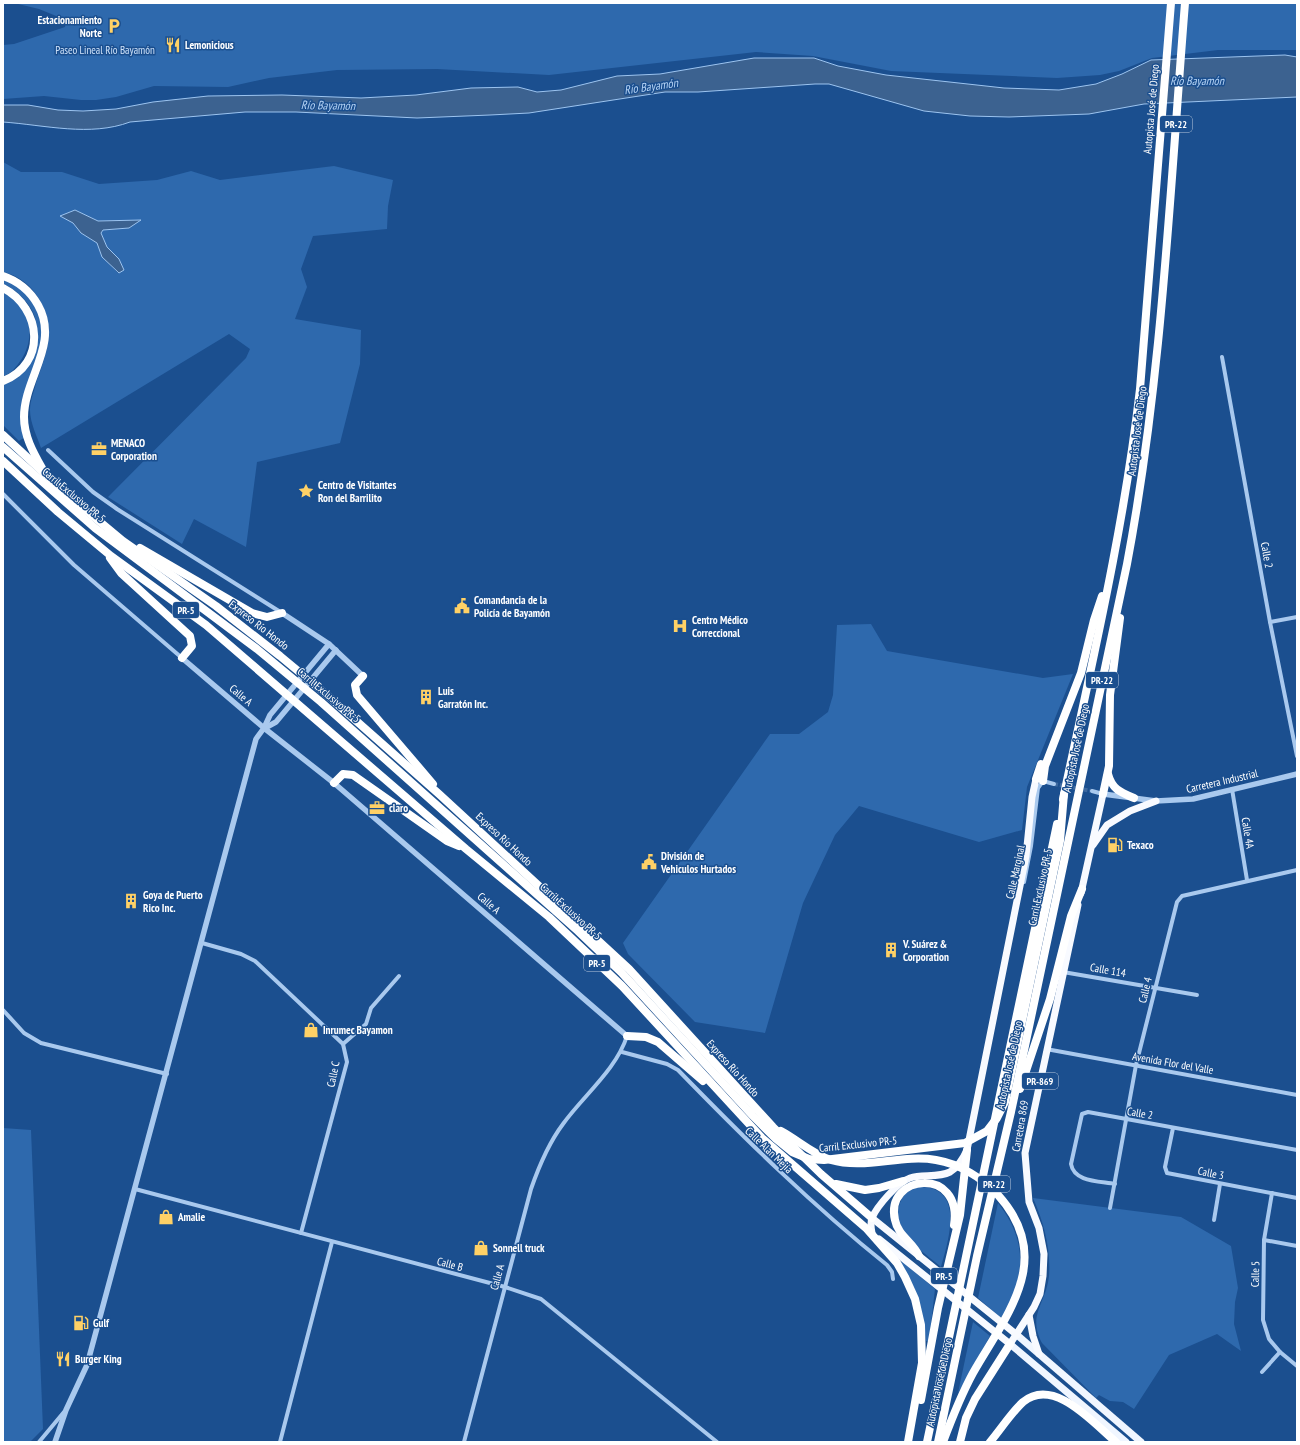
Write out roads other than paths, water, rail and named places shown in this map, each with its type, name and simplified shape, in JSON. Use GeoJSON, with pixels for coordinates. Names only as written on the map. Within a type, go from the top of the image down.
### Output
{"type":"FeatureCollection","features":[{"type":"Feature","properties":{"kind":"highway","name":"Autopista José de Diego"},"geometry":{"type":"LineString","coordinates":[[927,1442],[1114,562],[1135,431],[1171,3]]}},
{"type":"Feature","properties":{"kind":"highway","name":"Autopista José de Diego"},"geometry":{"type":"LineString","coordinates":[[938,1442],[977,1256],[1011,1112],[1127,564],[1148,441],[1166,244],[1185,3]]}},
{"type":"Feature","properties":{"kind":"highway"},"geometry":{"type":"LineString","coordinates":[[3,276],[18,283],[29,292],[39,307],[43,318],[44,346],[25,405],[24,416],[28,441],[48,477]]}},
{"type":"Feature","properties":{"kind":"highway"},"geometry":{"type":"LineString","coordinates":[[3,288],[14,295],[24,305],[31,318],[34,334],[33,346],[27,360],[17,372],[3,381]]}},
{"type":"Feature","properties":{"kind":"highway","name":"Expreso Río Hondo"},"geometry":{"type":"LineString","coordinates":[[3,435],[48,477],[123,541],[216,606],[280,656],[327,695],[439,794],[629,969],[773,1127],[832,1183],[872,1218],[1017,1335]]}},
{"type":"Feature","properties":{"kind":"highway","name":"Carril Exclusivo PR-5"},"geometry":{"type":"LineString","coordinates":[[3,447],[95,528],[279,667],[321,702],[589,941],[648,1000],[776,1139],[799,1156],[824,1160],[965,1143],[986,1131],[997,1118],[1003,1107],[1034,969],[1060,841]]}},
{"type":"Feature","properties":{"kind":"highway","name":"PR-5"},"geometry":{"type":"LineString","coordinates":[[3,461],[58,512],[104,549],[206,625],[265,674],[466,849],[549,917],[622,986],[741,1117],[814,1185],[1010,1344]]}},
{"type":"Feature","properties":{"kind":"highway"},"geometry":{"type":"LineString","coordinates":[[123,541],[143,549],[252,613],[267,617],[282,613]]}},
{"type":"Feature","properties":{"kind":"highway"},"geometry":{"type":"LineString","coordinates":[[104,549],[121,573],[190,636],[192,646],[182,658]]}},
{"type":"Feature","properties":{"kind":"highway"},"geometry":{"type":"LineString","coordinates":[[1040,780],[1081,673],[1094,620],[1114,562]]}},
{"type":"Feature","properties":{"kind":"highway"},"geometry":{"type":"LineString","coordinates":[[1103,794],[1108,773],[1110,695],[1127,564]]}},
{"type":"Feature","properties":{"kind":"highway"},"geometry":{"type":"LineString","coordinates":[[363,676],[355,685],[357,695],[432,782],[439,794]]}},
{"type":"Feature","properties":{"kind":"highway"},"geometry":{"type":"LineString","coordinates":[[1108,773],[1111,783],[1115,789],[1134,798]]}},
{"type":"Feature","properties":{"kind":"highway"},"geometry":{"type":"LineString","coordinates":[[334,783],[343,774],[352,775],[447,841],[466,849]]}},
{"type":"Feature","properties":{"kind":"highway","name":"Calle Marginal"},"geometry":{"type":"LineString","coordinates":[[967,1150],[1005,967],[1026,856],[1031,803],[1040,780]]}},
{"type":"Feature","properties":{"kind":"highway"},"geometry":{"type":"LineString","coordinates":[[1060,841],[1064,794]]}},
{"type":"Feature","properties":{"kind":"highway","name":"Carretera 869"},"geometry":{"type":"LineString","coordinates":[[1010,1344],[1029,1315],[1040,1294],[1044,1254],[1039,1228],[1029,1202],[1025,1153],[1046,1049],[1103,794]]}},
{"type":"Feature","properties":{"kind":"highway"},"geometry":{"type":"LineString","coordinates":[[1060,841],[1077,795]]}},
{"type":"Feature","properties":{"kind":"highway","name":"PR-869"},"geometry":{"type":"LineString","coordinates":[[1092,846],[1107,825],[1130,811],[1156,801]]}},
{"type":"Feature","properties":{"kind":"highway"},"geometry":{"type":"LineString","coordinates":[[1011,1112],[1031,1059],[1050,999],[1072,916],[1082,889]]}},
{"type":"Feature","properties":{"kind":"highway"},"geometry":{"type":"LineString","coordinates":[[627,1036],[646,1037],[658,1042],[741,1117]]}},
{"type":"Feature","properties":{"kind":"highway"},"geometry":{"type":"LineString","coordinates":[[773,1127],[792,1137],[812,1152],[836,1161],[860,1163],[918,1158],[948,1163],[976,1176],[990,1187],[1002,1200],[1017,1226],[1024,1252],[1022,1280],[1012,1306],[957,1402],[942,1442]]}},
{"type":"Feature","properties":{"kind":"highway"},"geometry":{"type":"LineString","coordinates":[[832,1183],[865,1190],[903,1181],[915,1176],[948,1173],[956,1167],[967,1150]]}},
{"type":"Feature","properties":{"kind":"highway"},"geometry":{"type":"LineString","coordinates":[[949,1257],[953,1248],[960,1215],[967,1150]]}},
{"type":"Feature","properties":{"kind":"highway"},"geometry":{"type":"LineString","coordinates":[[903,1181],[890,1194],[872,1218],[869,1231],[901,1269],[915,1299],[920,1321],[923,1345],[922,1363],[908,1442]]}},
{"type":"Feature","properties":{"kind":"highway"},"geometry":{"type":"LineString","coordinates":[[913,1442],[955,1219],[953,1204],[950,1196],[942,1188],[926,1182],[914,1184],[903,1191],[897,1199],[894,1212],[899,1230],[916,1248],[919,1256]]}},
{"type":"Feature","properties":{"kind":"highway"},"geometry":{"type":"LineString","coordinates":[[1029,1315],[1032,1336],[1039,1354]]}},
{"type":"Feature","properties":{"kind":"highway"},"geometry":{"type":"LineString","coordinates":[[960,1442],[966,1418],[972,1403],[1010,1344]]}},
{"type":"Feature","properties":{"kind":"highway"},"geometry":{"type":"LineString","coordinates":[[990,1442],[1023,1402],[1032,1397],[1043,1394],[1062,1398],[1116,1442]]}},
{"type":"Feature","properties":{"kind":"main road","name":"PR-5"},"geometry":{"type":"LineString","coordinates":[[1017,1335],[1141,1442]]}},
{"type":"Feature","properties":{"kind":"main road","name":"PR-5"},"geometry":{"type":"LineString","coordinates":[[1010,1344],[1126,1442]]}},
{"type":"Feature","properties":{"kind":"street","name":"Calle 2"},"geometry":{"type":"LineString","coordinates":[[1222,357],[1270,622],[1297,756]]}},
{"type":"Feature","properties":{"kind":"street"},"geometry":{"type":"LineString","coordinates":[[48,450],[94,492],[329,644],[363,676]]}},
{"type":"Feature","properties":{"kind":"street","name":"Calle A"},"geometry":{"type":"LineString","coordinates":[[3,494],[74,566],[264,728],[334,783],[627,1036],[622,1052],[562,1125],[543,1156],[531,1189],[464,1442]]}},
{"type":"Feature","properties":{"kind":"street"},"geometry":{"type":"LineString","coordinates":[[1270,622],[1297,617]]}},
{"type":"Feature","properties":{"kind":"street"},"geometry":{"type":"LineString","coordinates":[[55,1442],[66,1410],[87,1365],[256,739],[264,728],[270,715],[329,644]]}},
{"type":"Feature","properties":{"kind":"street"},"geometry":{"type":"LineString","coordinates":[[264,728],[276,722],[336,650]]}},
{"type":"Feature","properties":{"kind":"street","name":"Carretera Industrial"},"geometry":{"type":"LineString","coordinates":[[1103,794],[1156,801],[1194,799],[1297,774]]}},
{"type":"Feature","properties":{"kind":"street"},"geometry":{"type":"LineString","coordinates":[[1040,780],[1054,784]]}},
{"type":"Feature","properties":{"kind":"street","name":"Calle 4A"},"geometry":{"type":"LineString","coordinates":[[1232,789],[1247,880]]}},
{"type":"Feature","properties":{"kind":"street"},"geometry":{"type":"LineString","coordinates":[[1092,792],[1103,794]]}},
{"type":"Feature","properties":{"kind":"street","name":"Calle 4"},"geometry":{"type":"LineString","coordinates":[[1110,1208],[1136,1066],[1154,988],[1177,902],[1182,896],[1247,880],[1297,870]]}},
{"type":"Feature","properties":{"kind":"street"},"geometry":{"type":"LineString","coordinates":[[202,943],[241,954],[255,961],[343,1044],[366,1024],[371,1008],[399,976]]}},
{"type":"Feature","properties":{"kind":"street","name":"Calle 114"},"geometry":{"type":"LineString","coordinates":[[1063,972],[1197,995]]}},
{"type":"Feature","properties":{"kind":"street"},"geometry":{"type":"LineString","coordinates":[[3,1010],[24,1033],[41,1044],[166,1074]]}},
{"type":"Feature","properties":{"kind":"street","name":"Calle C"},"geometry":{"type":"LineString","coordinates":[[301,1233],[346,1062],[343,1044]]}},
{"type":"Feature","properties":{"kind":"street","name":"Avenida Flor del Valle"},"geometry":{"type":"LineString","coordinates":[[1046,1049],[1297,1094]]}},
{"type":"Feature","properties":{"kind":"street","name":"Calle Alan Mejía"},"geometry":{"type":"LineString","coordinates":[[622,1052],[667,1064],[678,1070],[780,1174],[813,1204],[887,1265],[892,1272],[893,1279]]}},
{"type":"Feature","properties":{"kind":"street","name":"Calle 2"},"geometry":{"type":"LineString","coordinates":[[1114,1184],[1078,1177],[1072,1171],[1071,1164],[1082,1114],[1088,1112],[1297,1150]]}},
{"type":"Feature","properties":{"kind":"street","name":"Calle 3"},"geometry":{"type":"LineString","coordinates":[[1173,1128],[1165,1167],[1167,1173],[1297,1198]]}},
{"type":"Feature","properties":{"kind":"street"},"geometry":{"type":"LineString","coordinates":[[1214,1220],[1220,1184]]}},
{"type":"Feature","properties":{"kind":"street","name":"Calle B"},"geometry":{"type":"LineString","coordinates":[[135,1189],[505,1287],[541,1299],[717,1442]]}},
{"type":"Feature","properties":{"kind":"street","name":"Calle 5"},"geometry":{"type":"LineString","coordinates":[[1272,1193],[1264,1240],[1263,1320],[1269,1338],[1280,1352],[1297,1366]]}},
{"type":"Feature","properties":{"kind":"street"},"geometry":{"type":"LineString","coordinates":[[1264,1240],[1297,1246]]}},
{"type":"Feature","properties":{"kind":"street"},"geometry":{"type":"LineString","coordinates":[[280,1442],[332,1242]]}},
{"type":"Feature","properties":{"kind":"street"},"geometry":{"type":"LineString","coordinates":[[1262,1372],[1280,1352]]}},
{"type":"Feature","properties":{"kind":"street"},"geometry":{"type":"LineString","coordinates":[[39,1442],[66,1410]]}},
{"type":"Feature","properties":{"kind":"water","name":"Río Bayamón"},"geometry":{"type":"Polygon","coordinates":[[[1285,55],[1297,57],[1297,97],[1144,104],[1089,114],[1009,117],[970,116],[924,111],[829,84],[815,84],[698,92],[665,92],[529,113],[490,115],[417,118],[296,112],[245,112],[130,122],[99,129],[67,129],[3,122],[3,105],[28,105],[58,110],[83,111],[116,109],[153,102],[208,96],[282,95],[361,98],[416,95],[471,88],[518,87],[537,92],[561,90],[617,76],[660,74],[754,58],[814,58],[838,66],[886,75],[1004,88],[1059,90],[1096,84],[1122,74],[1151,60],[1285,55]]]}},
{"type":"Feature","properties":{"kind":"water"},"geometry":{"type":"Polygon","coordinates":[[[75,210],[98,221],[141,220],[129,228],[103,230],[101,233],[107,247],[119,259],[124,270],[119,273],[102,257],[97,243],[81,233],[73,223],[60,216],[75,210]]]}},
{"type":"Feature","properties":{"kind":"tunnel"},"geometry":{"type":"LineString","coordinates":[[1054,784],[1092,791]]}},
{"type":"Feature","properties":{"kind":"place","name":"Estacionamiento Norte"},"geometry":{"type":"Point","coordinates":[114,26]}},
{"type":"Feature","properties":{"kind":"place","name":"Lemonicious"},"geometry":{"type":"Point","coordinates":[173,45]}},
{"type":"Feature","properties":{"kind":"place","name":"MENACO Corporation"},"geometry":{"type":"Point","coordinates":[99,449]}},
{"type":"Feature","properties":{"kind":"place","name":"Centro de Visitantes Ron del Barrilito"},"geometry":{"type":"Point","coordinates":[306,491]}},
{"type":"Feature","properties":{"kind":"place","name":"Comandancia de la Policía de Bayamón"},"geometry":{"type":"Point","coordinates":[462,606]}},
{"type":"Feature","properties":{"kind":"place","name":"Centro Médico Correccional"},"geometry":{"type":"Point","coordinates":[680,626]}},
{"type":"Feature","properties":{"kind":"place","name":"Luis Garratón Inc."},"geometry":{"type":"Point","coordinates":[426,697]}},
{"type":"Feature","properties":{"kind":"place","name":"claro"},"geometry":{"type":"Point","coordinates":[377,808]}},
{"type":"Feature","properties":{"kind":"place","name":"Texaco"},"geometry":{"type":"Point","coordinates":[1115,845]}},
{"type":"Feature","properties":{"kind":"place","name":"División de Vehiculos Hurtados"},"geometry":{"type":"Point","coordinates":[649,862]}},
{"type":"Feature","properties":{"kind":"place","name":"Goya de Puerto Rico Inc."},"geometry":{"type":"Point","coordinates":[131,901]}},
{"type":"Feature","properties":{"kind":"place","name":"V. Suárez & Corporation"},"geometry":{"type":"Point","coordinates":[891,950]}},
{"type":"Feature","properties":{"kind":"place","name":"Inrumec Bayamon"},"geometry":{"type":"Point","coordinates":[311,1030]}},
{"type":"Feature","properties":{"kind":"place","name":"Amalie"},"geometry":{"type":"Point","coordinates":[166,1217]}},
{"type":"Feature","properties":{"kind":"place","name":"Sonnell truck"},"geometry":{"type":"Point","coordinates":[481,1248]}},
{"type":"Feature","properties":{"kind":"place","name":"Gulf"},"geometry":{"type":"Point","coordinates":[81,1323]}},
{"type":"Feature","properties":{"kind":"place","name":"Burger King"},"geometry":{"type":"Point","coordinates":[63,1359]}},
{"type":"Feature","properties":{"kind":"park label","name":"Paseo Lineal Río Bayamón"},"geometry":{"type":"Point","coordinates":[105,50]}}]}
